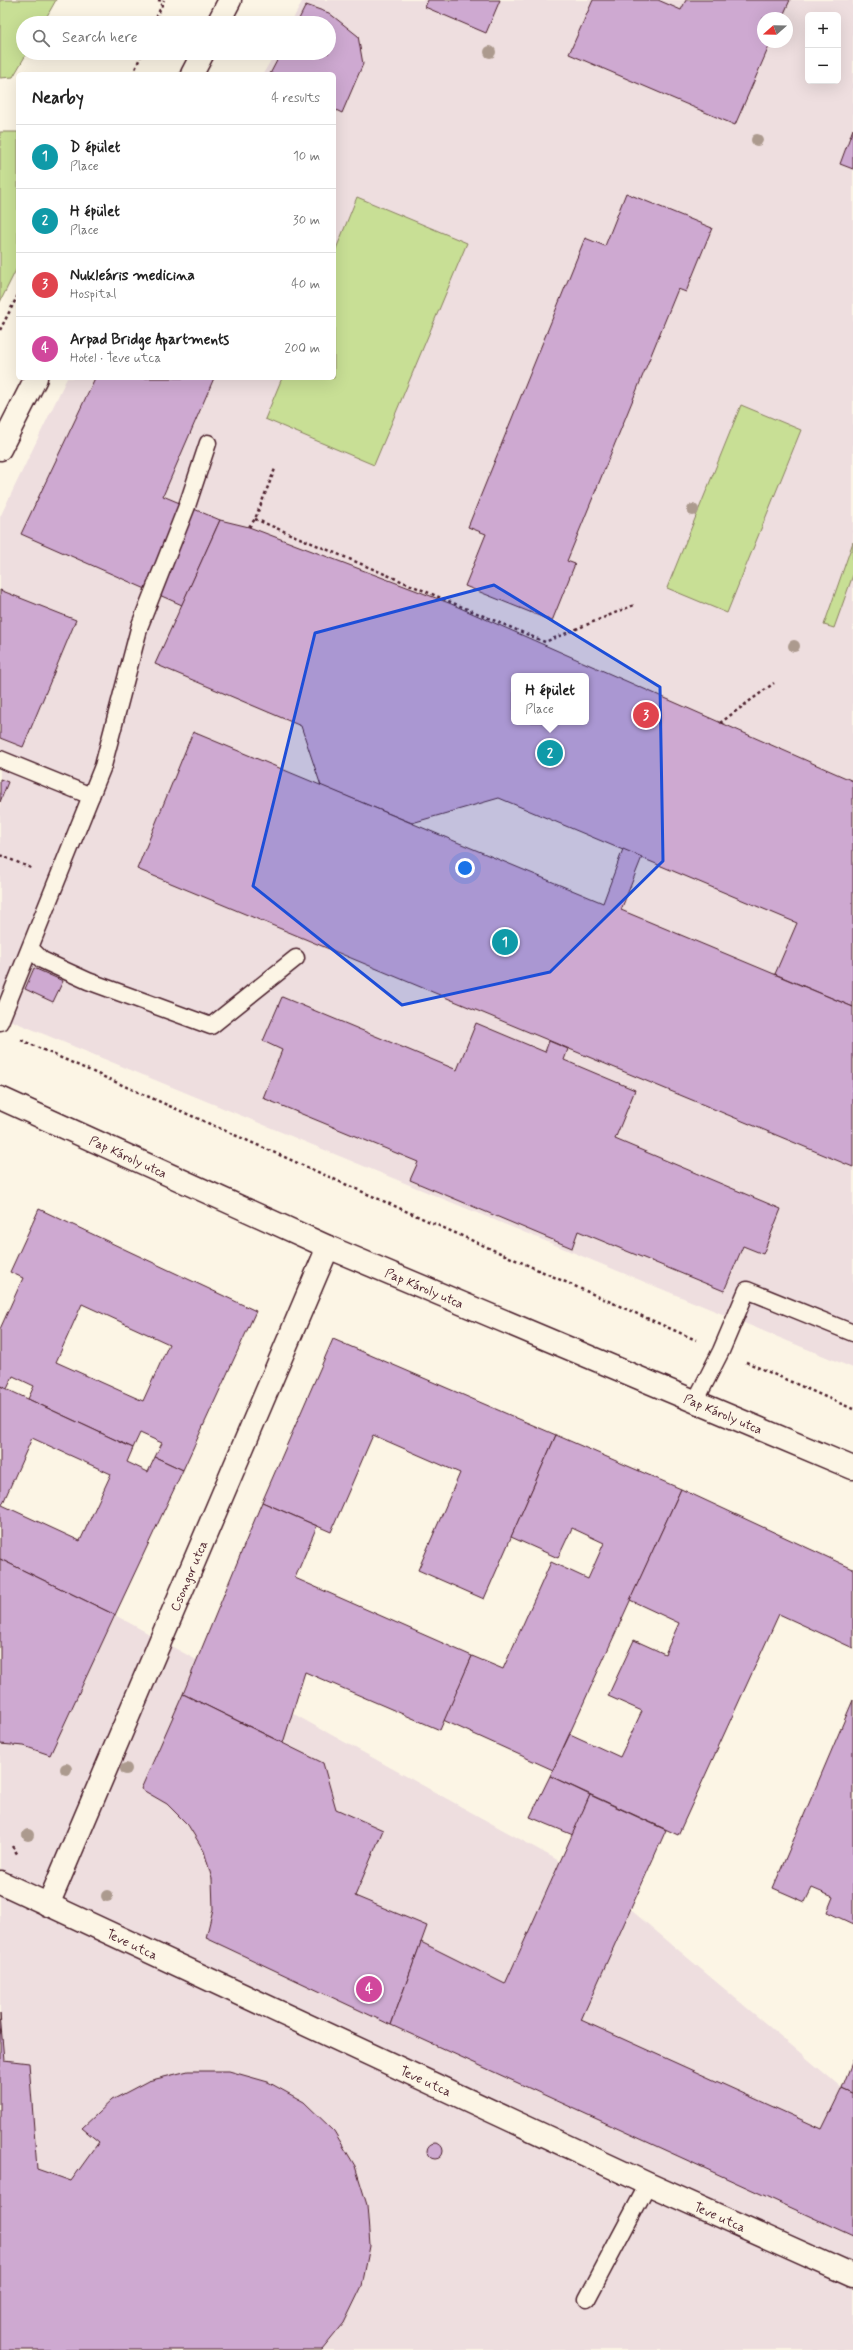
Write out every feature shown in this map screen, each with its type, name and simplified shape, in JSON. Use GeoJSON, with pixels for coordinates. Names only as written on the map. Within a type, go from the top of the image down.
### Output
{"type":"FeatureCollection","features":[{"type":"Feature","properties":{"kind":"street"},"geometry":{"type":"LineString","coordinates":[[222,16],[230,0]]}},
{"type":"Feature","properties":{"kind":"street"},"geometry":{"type":"LineString","coordinates":[[193,72],[199,60]]}},
{"type":"Feature","properties":{"kind":"street"},"geometry":{"type":"LineString","coordinates":[[1,446],[35,380]]}},
{"type":"Feature","properties":{"kind":"street","name":"Pap Károly utca"},"geometry":{"type":"LineString","coordinates":[[0,1098],[328,1247],[853,1468]]}},
{"type":"Feature","properties":{"kind":"street","name":"Csongor utca"},"geometry":{"type":"LineString","coordinates":[[48,1905],[328,1247]]}},
{"type":"Feature","properties":{"kind":"street","name":"Teve utca"},"geometry":{"type":"LineString","coordinates":[[0,1882],[648,2184],[853,2276]]}},
{"type":"Feature","properties":{"kind":"lane"},"geometry":{"type":"LineString","coordinates":[[0,1022],[31,949],[103,766],[140,625],[187,506],[208,443]]}},
{"type":"Feature","properties":{"kind":"lane"},"geometry":{"type":"LineString","coordinates":[[0,759],[91,796]]}},
{"type":"Feature","properties":{"kind":"lane"},"geometry":{"type":"LineString","coordinates":[[31,949],[42,960],[62,969],[210,1026],[296,958]]}},
{"type":"Feature","properties":{"kind":"lane"},"geometry":{"type":"LineString","coordinates":[[695,1402],[721,1352],[747,1290],[853,1334]]}},
{"type":"Feature","properties":{"kind":"lane"},"geometry":{"type":"LineString","coordinates":[[587,2299],[648,2184]]}},
{"type":"Feature","properties":{"kind":"path"},"geometry":{"type":"LineString","coordinates":[[157,16],[163,1],[158,0]]}},
{"type":"Feature","properties":{"kind":"path"},"geometry":{"type":"LineString","coordinates":[[134,72],[139,60]]}},
{"type":"Feature","properties":{"kind":"path"},"geometry":{"type":"LineString","coordinates":[[0,330],[16,299]]}},
{"type":"Feature","properties":{"kind":"path"},"geometry":{"type":"LineString","coordinates":[[249,527],[255,520],[275,469]]}},
{"type":"Feature","properties":{"kind":"path"},"geometry":{"type":"LineString","coordinates":[[255,520],[545,642],[634,605]]}},
{"type":"Feature","properties":{"kind":"path"},"geometry":{"type":"LineString","coordinates":[[720,723],[774,683]]}},
{"type":"Feature","properties":{"kind":"path"},"geometry":{"type":"LineString","coordinates":[[0,854],[21,864]]}},
{"type":"Feature","properties":{"kind":"path"},"geometry":{"type":"LineString","coordinates":[[15,1037],[721,1352],[853,1409]]}},
{"type":"Feature","properties":{"kind":"highlighted area"},"geometry":{"type":"Polygon","coordinates":[[[494,585],[660,687],[663,861],[550,972],[402,1005],[253,886],[315,633],[494,585]]]}},
{"type":"Feature","properties":{"kind":"shaded area"},"geometry":{"type":"Polygon","coordinates":[[[303,0],[853,0],[853,1368],[0,1016],[0,517],[66,380],[336,380],[336,72],[264,72],[271,60],[336,60],[336,16],[295,16],[303,0]]]}},
{"type":"Feature","properties":{"kind":"shaded area"},"geometry":{"type":"Polygon","coordinates":[[[0,1559],[115,1615],[599,1883],[842,2088],[853,2093],[853,2350],[0,2350],[0,1559]]]}},
{"type":"Feature","properties":{"kind":"green space"},"geometry":{"type":"Polygon","coordinates":[[[0,0],[56,0],[47,16],[16,16],[16,60],[23,60],[13,77],[0,78],[0,0]]]}},
{"type":"Feature","properties":{"kind":"green space"},"geometry":{"type":"Polygon","coordinates":[[[0,132],[16,132],[16,270],[0,302],[0,132]]]}},
{"type":"Feature","properties":{"kind":"green space"},"geometry":{"type":"Polygon","coordinates":[[[357,197],[467,243],[374,465],[265,419],[281,380],[336,380],[336,249],[357,197]]]}},
{"type":"Feature","properties":{"kind":"green space"},"geometry":{"type":"Polygon","coordinates":[[[741,405],[801,430],[727,613],[667,588],[741,405]]]}},
{"type":"Feature","properties":{"kind":"green space"},"geometry":{"type":"Polygon","coordinates":[[[853,542],[853,575],[834,628],[824,625],[853,542]]]}},
{"type":"Feature","properties":{"kind":"building"},"geometry":{"type":"Polygon","coordinates":[[[428,0],[500,0],[486,33],[425,7],[428,0]]]}},
{"type":"Feature","properties":{"kind":"building"},"geometry":{"type":"Polygon","coordinates":[[[593,0],[658,0],[681,10],[686,0],[790,0],[785,12],[757,12],[757,48],[768,48],[735,125],[569,54],[593,0]]]}},
{"type":"Feature","properties":{"kind":"building"},"geometry":{"type":"Polygon","coordinates":[[[306,5],[329,13],[333,16],[300,16],[306,5]]]}},
{"type":"Feature","properties":{"kind":"building"},"geometry":{"type":"Polygon","coordinates":[[[336,19],[358,36],[363,64],[342,113],[336,110],[336,72],[271,72],[277,60],[336,60],[336,19]]]}},
{"type":"Feature","properties":{"kind":"building"},"geometry":{"type":"Polygon","coordinates":[[[853,129],[853,169],[840,164],[853,129]]]}},
{"type":"Feature","properties":{"kind":"building"},"geometry":{"type":"Polygon","coordinates":[[[626,193],[712,228],[686,292],[678,289],[567,561],[575,564],[552,621],[465,586],[486,534],[468,527],[585,238],[605,246],[626,193]]]}},
{"type":"Feature","properties":{"kind":"building"},"geometry":{"type":"Polygon","coordinates":[[[94,380],[213,380],[163,496],[220,520],[182,605],[21,534],[94,380]]]}},
{"type":"Feature","properties":{"kind":"building"},"geometry":{"type":"Polygon","coordinates":[[[220,520],[249,527],[449,603],[853,781],[853,1007],[775,974],[797,923],[499,798],[412,823],[321,786],[301,726],[155,664],[220,520]]]}},
{"type":"Feature","properties":{"kind":"building"},"geometry":{"type":"Polygon","coordinates":[[[0,590],[76,620],[23,747],[0,738],[0,590]]]}},
{"type":"Feature","properties":{"kind":"building"},"geometry":{"type":"Polygon","coordinates":[[[193,732],[603,903],[623,849],[642,857],[621,910],[853,1007],[853,1167],[137,869],[193,732]]]}},
{"type":"Feature","properties":{"kind":"building"},"geometry":{"type":"Polygon","coordinates":[[[0,779],[8,782],[0,802],[0,779]]]}},
{"type":"Feature","properties":{"kind":"building"},"geometry":{"type":"Polygon","coordinates":[[[34,968],[63,981],[53,1002],[25,989],[34,968]]]}},
{"type":"Feature","properties":{"kind":"building"},"geometry":{"type":"Polygon","coordinates":[[[282,997],[457,1070],[476,1023],[545,1052],[549,1041],[568,1049],[564,1060],[635,1090],[615,1139],[781,1209],[763,1254],[743,1246],[724,1291],[578,1231],[572,1248],[410,1180],[418,1162],[263,1098],[282,1050],[263,1041],[282,997]]]}},
{"type":"Feature","properties":{"kind":"building"},"geometry":{"type":"Polygon","coordinates":[[[39,1209],[256,1311],[183,1470],[155,1457],[162,1443],[140,1433],[133,1448],[28,1399],[34,1386],[13,1376],[7,1389],[0,1386],[0,1329],[23,1278],[10,1272],[39,1209]],[[82,1304],[56,1362],[143,1401],[169,1344],[82,1304]]]}},
{"type":"Feature","properties":{"kind":"building"},"geometry":{"type":"Polygon","coordinates":[[[333,1339],[556,1435],[484,1599],[418,1570],[460,1473],[373,1435],[331,1532],[262,1502],[333,1339]]]}},
{"type":"Feature","properties":{"kind":"building"},"geometry":{"type":"Polygon","coordinates":[[[0,1386],[133,1448],[127,1462],[148,1472],[155,1457],[183,1470],[115,1615],[0,1559],[0,1386]],[[32,1438],[2,1505],[80,1541],[111,1474],[32,1438]]]}},
{"type":"Feature","properties":{"kind":"building"},"geometry":{"type":"Polygon","coordinates":[[[556,1435],[681,1489],[553,1770],[443,1720],[472,1656],[503,1669],[551,1562],[588,1579],[604,1543],[572,1528],[558,1558],[511,1537],[556,1435]]]}},
{"type":"Feature","properties":{"kind":"building"},"geometry":{"type":"Polygon","coordinates":[[[681,1489],[853,1569],[853,1648],[779,1614],[678,1835],[550,1776],[570,1734],[620,1757],[642,1711],[608,1696],[634,1640],[665,1654],[679,1623],[630,1600],[681,1489]]]}},
{"type":"Feature","properties":{"kind":"building"},"geometry":{"type":"Polygon","coordinates":[[[262,1502],[317,1526],[295,1578],[472,1656],[440,1730],[305,1672],[283,1743],[183,1694],[262,1502]]]}},
{"type":"Feature","properties":{"kind":"building"},"geometry":{"type":"Polygon","coordinates":[[[0,1559],[115,1615],[50,1755],[24,1746],[0,1744],[0,1559]]]}},
{"type":"Feature","properties":{"kind":"building"},"geometry":{"type":"Polygon","coordinates":[[[183,1694],[323,1763],[336,1809],[383,1830],[355,1896],[427,1926],[391,2025],[206,1938],[213,1909],[212,1879],[204,1851],[188,1825],[167,1804],[141,1789],[183,1694]]]}},
{"type":"Feature","properties":{"kind":"building"},"geometry":{"type":"Polygon","coordinates":[[[853,1700],[853,1924],[827,1912],[833,1897],[812,1888],[805,1902],[773,1888],[853,1700]]]}},
{"type":"Feature","properties":{"kind":"building"},"geometry":{"type":"Polygon","coordinates":[[[550,1776],[590,1795],[573,1835],[530,1817],[550,1776]]]}},
{"type":"Feature","properties":{"kind":"building"},"geometry":{"type":"Polygon","coordinates":[[[590,1795],[666,1830],[581,2020],[822,2129],[842,2088],[853,2093],[853,2236],[391,2025],[421,1942],[505,1984],[590,1795]]]}},
{"type":"Feature","properties":{"kind":"building"},"geometry":{"type":"Polygon","coordinates":[[[0,2014],[4,2060],[29,2063],[37,2169],[71,2181],[99,2142],[82,2128],[112,2100],[148,2081],[188,2071],[229,2071],[268,2082],[304,2102],[334,2131],[355,2166],[367,2205],[370,2246],[362,2286],[344,2323],[322,2350],[0,2350],[0,2014]]]}},
{"type":"Feature","properties":{"kind":"building"},"geometry":{"type":"Polygon","coordinates":[[[853,2060],[853,2093],[842,2088],[853,2060]]]}},
{"type":"Feature","properties":{"kind":"building"},"geometry":{"type":"Polygon","coordinates":[[[432,2143],[438,2143],[443,2148],[441,2157],[438,2159],[432,2159],[427,2154],[427,2148],[432,2143]]]}},
{"type":"Feature","properties":{"kind":"place","name":"Nukleáris medicina"},"geometry":{"type":"Point","coordinates":[646,715]}},
{"type":"Feature","properties":{"kind":"place","name":"H épület"},"geometry":{"type":"Point","coordinates":[550,753]}},
{"type":"Feature","properties":{"kind":"place","name":"D épület"},"geometry":{"type":"Point","coordinates":[505,942]}},
{"type":"Feature","properties":{"kind":"place","name":"Arpad Bridge Apartments"},"geometry":{"type":"Point","coordinates":[369,1989]}}]}
